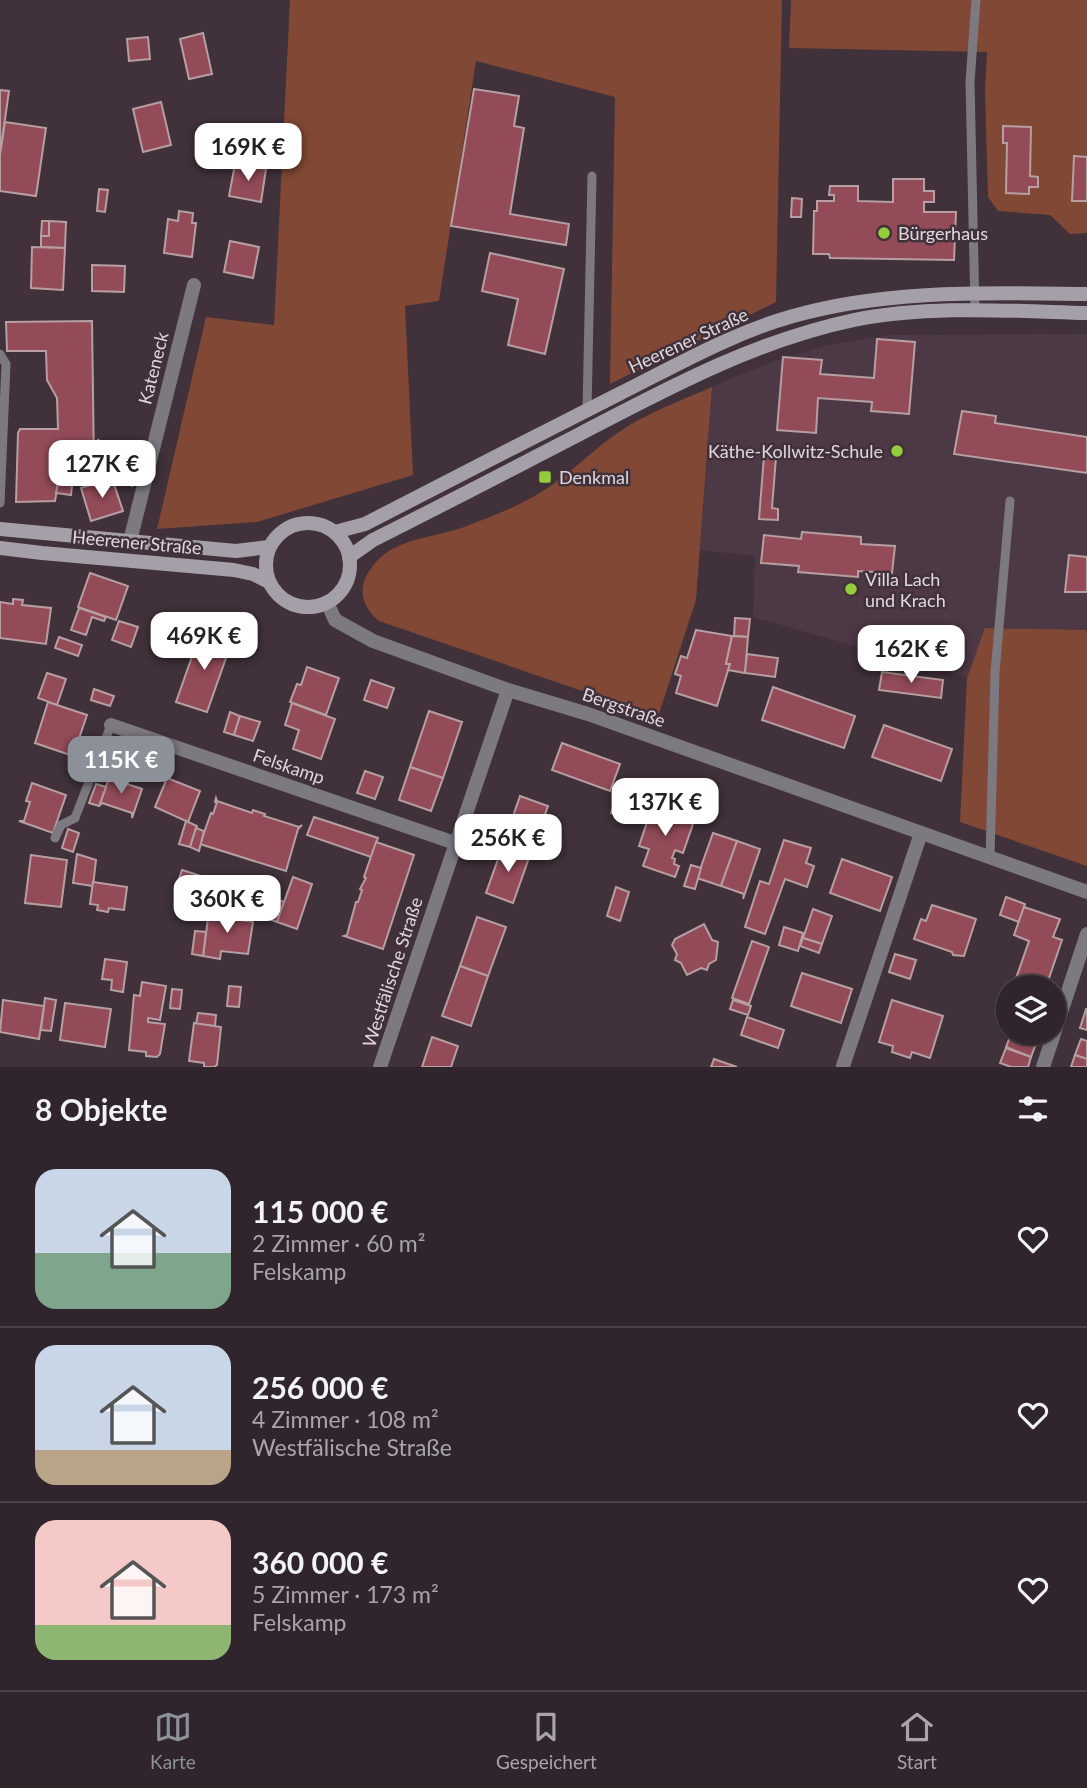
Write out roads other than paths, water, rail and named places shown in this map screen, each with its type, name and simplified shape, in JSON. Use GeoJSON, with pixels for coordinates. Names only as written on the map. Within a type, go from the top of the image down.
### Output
{"type":"FeatureCollection","features":[{"type":"Feature","properties":{"kind":"main road","name":"Heerener Straße"},"geometry":{"type":"LineString","coordinates":[[335,532],[365,524],[742,334],[791,316],[853,302],[904,296],[1087,293]]}},
{"type":"Feature","properties":{"kind":"main road","name":"Heerener Straße"},"geometry":{"type":"LineString","coordinates":[[349,557],[373,540],[684,379],[796,334],[857,320],[975,310],[1087,313]]}},
{"type":"Feature","properties":{"kind":"main road"},"geometry":{"type":"LineString","coordinates":[[269,582],[265,559],[276,536],[298,523],[324,526],[335,532],[344,543],[350,568],[343,588],[327,602]]}},
{"type":"Feature","properties":{"kind":"main road","name":"Heerener Straße"},"geometry":{"type":"LineString","coordinates":[[0,529],[236,551],[269,547]]}},
{"type":"Feature","properties":{"kind":"main road","name":"Heerener Straße"},"geometry":{"type":"LineString","coordinates":[[0,548],[234,570],[253,574],[269,582],[276,593],[287,602],[300,607],[314,607],[327,602]]}},
{"type":"Feature","properties":{"kind":"street","name":"Kateneck"},"geometry":{"type":"LineString","coordinates":[[130,541],[194,285]]}},
{"type":"Feature","properties":{"kind":"street","name":"Bergstraße"},"geometry":{"type":"LineString","coordinates":[[327,602],[335,620],[373,641],[509,690],[588,714],[1087,892]]}},
{"type":"Feature","properties":{"kind":"street","name":"Westfälische Straße"},"geometry":{"type":"LineString","coordinates":[[380,1067],[509,690]]}},
{"type":"Feature","properties":{"kind":"street","name":"Felskamp"},"geometry":{"type":"LineString","coordinates":[[111,725],[455,843]]}},
{"type":"Feature","properties":{"kind":"street"},"geometry":{"type":"LineString","coordinates":[[843,1066],[921,834]]}},
{"type":"Feature","properties":{"kind":"street"},"geometry":{"type":"LineString","coordinates":[[1043,1067],[1087,933]]}},
{"type":"Feature","properties":{"kind":"lane"},"geometry":{"type":"LineString","coordinates":[[975,310],[970,82],[976,0]]}},
{"type":"Feature","properties":{"kind":"lane"},"geometry":{"type":"LineString","coordinates":[[587,410],[592,176]]}},
{"type":"Feature","properties":{"kind":"lane"},"geometry":{"type":"LineString","coordinates":[[0,355],[6,364],[6,383],[0,503]]}},
{"type":"Feature","properties":{"kind":"lane"},"geometry":{"type":"LineString","coordinates":[[990,858],[995,673],[1010,500]]}},
{"type":"Feature","properties":{"kind":"lane"},"geometry":{"type":"LineString","coordinates":[[55,838],[61,825],[75,818],[111,725]]}},
{"type":"Feature","properties":{"kind":"place","name":"Bürgerhaus"},"geometry":{"type":"Point","coordinates":[884,233]}},
{"type":"Feature","properties":{"kind":"place","name":"Käthe-Kollwitz-Schule"},"geometry":{"type":"Point","coordinates":[897,451]}},
{"type":"Feature","properties":{"kind":"place","name":"Denkmal"},"geometry":{"type":"Point","coordinates":[545,477]}},
{"type":"Feature","properties":{"kind":"place","name":"Villa Lach und Krach"},"geometry":{"type":"Point","coordinates":[851,589]}}]}
